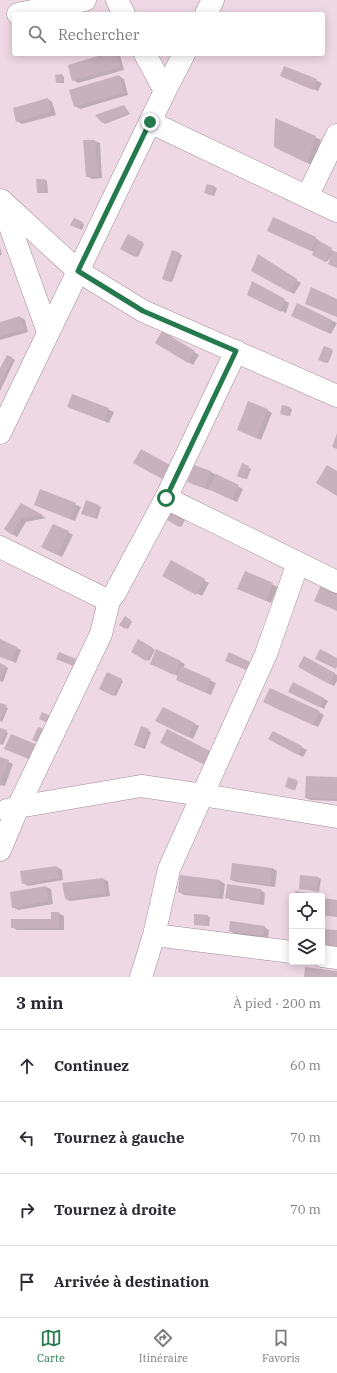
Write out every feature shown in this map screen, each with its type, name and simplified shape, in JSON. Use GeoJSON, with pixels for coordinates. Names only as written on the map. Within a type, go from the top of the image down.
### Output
{"type":"FeatureCollection","features":[{"type":"Feature","properties":{"kind":"street"},"geometry":{"type":"LineString","coordinates":[[28,12],[85,0]]}},
{"type":"Feature","properties":{"kind":"street"},"geometry":{"type":"LineString","coordinates":[[117,0],[123,12]]}},
{"type":"Feature","properties":{"kind":"street"},"geometry":{"type":"LineString","coordinates":[[207,12],[213,0]]}},
{"type":"Feature","properties":{"kind":"street"},"geometry":{"type":"LineString","coordinates":[[0,18],[12,15]]}},
{"type":"Feature","properties":{"kind":"street"},"geometry":{"type":"LineString","coordinates":[[146,56],[165,91]]}},
{"type":"Feature","properties":{"kind":"street"},"geometry":{"type":"LineString","coordinates":[[0,433],[183,56]]}},
{"type":"Feature","properties":{"kind":"street"},"geometry":{"type":"LineString","coordinates":[[150,122],[337,211]]}},
{"type":"Feature","properties":{"kind":"street"},"geometry":{"type":"LineString","coordinates":[[307,197],[337,135]]}},
{"type":"Feature","properties":{"kind":"street"},"geometry":{"type":"LineString","coordinates":[[0,199],[78,271],[143,311],[337,396]]}},
{"type":"Feature","properties":{"kind":"street"},"geometry":{"type":"LineString","coordinates":[[0,199],[48,332]]}},
{"type":"Feature","properties":{"kind":"street"},"geometry":{"type":"LineString","coordinates":[[0,850],[9,809],[101,634],[109,601],[115,593],[166,498],[236,351]]}},
{"type":"Feature","properties":{"kind":"street"},"geometry":{"type":"LineString","coordinates":[[166,498],[337,582]]}},
{"type":"Feature","properties":{"kind":"street"},"geometry":{"type":"LineString","coordinates":[[0,547],[109,601]]}},
{"type":"Feature","properties":{"kind":"street"},"geometry":{"type":"LineString","coordinates":[[141,977],[154,935],[169,869],[266,654],[298,563]]}},
{"type":"Feature","properties":{"kind":"street"},"geometry":{"type":"LineString","coordinates":[[9,809],[141,786],[337,817]]}},
{"type":"Feature","properties":{"kind":"street"},"geometry":{"type":"LineString","coordinates":[[154,935],[289,952]]}},
{"type":"Feature","properties":{"kind":"street"},"geometry":{"type":"LineString","coordinates":[[325,956],[337,958]]}},
{"type":"Feature","properties":{"kind":"building"},"geometry":{"type":"Polygon","coordinates":[[[98,56],[117,56],[120,67],[72,81],[68,65],[98,56]]]}},
{"type":"Feature","properties":{"kind":"building"},"geometry":{"type":"Polygon","coordinates":[[[284,66],[317,79],[313,90],[280,76],[284,66]]]}},
{"type":"Feature","properties":{"kind":"building"},"geometry":{"type":"Polygon","coordinates":[[[62,74],[62,82],[56,83],[55,75],[62,74]]]}},
{"type":"Feature","properties":{"kind":"building"},"geometry":{"type":"Polygon","coordinates":[[[119,75],[124,92],[74,107],[69,90],[119,75]]]}},
{"type":"Feature","properties":{"kind":"building"},"geometry":{"type":"Polygon","coordinates":[[[48,98],[51,112],[16,122],[13,108],[48,98]]]}},
{"type":"Feature","properties":{"kind":"building"},"geometry":{"type":"Polygon","coordinates":[[[124,105],[128,113],[102,123],[95,115],[124,105]]]}},
{"type":"Feature","properties":{"kind":"building"},"geometry":{"type":"Polygon","coordinates":[[[275,118],[316,136],[307,163],[274,147],[275,118]]]}},
{"type":"Feature","properties":{"kind":"building"},"geometry":{"type":"Polygon","coordinates":[[[83,140],[95,140],[98,176],[86,177],[83,140]]]}},
{"type":"Feature","properties":{"kind":"building"},"geometry":{"type":"Polygon","coordinates":[[[36,179],[45,179],[46,192],[37,193],[36,179]]]}},
{"type":"Feature","properties":{"kind":"building"},"geometry":{"type":"Polygon","coordinates":[[[207,184],[215,186],[212,195],[204,193],[207,184]]]}},
{"type":"Feature","properties":{"kind":"building"},"geometry":{"type":"Polygon","coordinates":[[[273,217],[316,237],[311,251],[267,231],[273,217]]]}},
{"type":"Feature","properties":{"kind":"building"},"geometry":{"type":"Polygon","coordinates":[[[74,218],[83,222],[79,229],[70,225],[74,218]]]}},
{"type":"Feature","properties":{"kind":"building"},"geometry":{"type":"Polygon","coordinates":[[[128,234],[143,242],[135,257],[120,249],[128,234]]]}},
{"type":"Feature","properties":{"kind":"building"},"geometry":{"type":"Polygon","coordinates":[[[319,241],[332,248],[325,262],[312,255],[319,241]]]}},
{"type":"Feature","properties":{"kind":"building"},"geometry":{"type":"Polygon","coordinates":[[[172,250],[180,253],[170,282],[162,279],[172,250]]]}},
{"type":"Feature","properties":{"kind":"building"},"geometry":{"type":"Polygon","coordinates":[[[333,251],[337,252],[337,268],[328,264],[333,251]]]}},
{"type":"Feature","properties":{"kind":"building"},"geometry":{"type":"Polygon","coordinates":[[[258,254],[297,279],[289,292],[251,271],[258,254]]]}},
{"type":"Feature","properties":{"kind":"building"},"geometry":{"type":"Polygon","coordinates":[[[252,281],[285,299],[281,312],[247,295],[252,281]]]}},
{"type":"Feature","properties":{"kind":"building"},"geometry":{"type":"Polygon","coordinates":[[[311,287],[337,299],[337,316],[305,304],[311,287]]]}},
{"type":"Feature","properties":{"kind":"building"},"geometry":{"type":"Polygon","coordinates":[[[297,303],[332,320],[326,332],[291,316],[297,303]]]}},
{"type":"Feature","properties":{"kind":"building"},"geometry":{"type":"Polygon","coordinates":[[[20,316],[24,330],[0,336],[0,322],[20,316]]]}},
{"type":"Feature","properties":{"kind":"building"},"geometry":{"type":"Polygon","coordinates":[[[162,331],[195,351],[188,363],[155,343],[162,331]]]}},
{"type":"Feature","properties":{"kind":"building"},"geometry":{"type":"Polygon","coordinates":[[[324,346],[332,349],[326,363],[318,360],[324,346]]]}},
{"type":"Feature","properties":{"kind":"building"},"geometry":{"type":"Polygon","coordinates":[[[7,355],[13,358],[0,385],[0,368],[7,355]]]}},
{"type":"Feature","properties":{"kind":"building"},"geometry":{"type":"Polygon","coordinates":[[[72,394],[109,408],[104,421],[67,407],[72,394]]]}},
{"type":"Feature","properties":{"kind":"building"},"geometry":{"type":"Polygon","coordinates":[[[248,401],[268,409],[256,438],[237,430],[248,401]]]}},
{"type":"Feature","properties":{"kind":"building"},"geometry":{"type":"Polygon","coordinates":[[[282,405],[290,407],[288,416],[280,414],[282,405]]]}},
{"type":"Feature","properties":{"kind":"building"},"geometry":{"type":"Polygon","coordinates":[[[337,433],[337,449],[332,447],[337,433]]]}},
{"type":"Feature","properties":{"kind":"building"},"geometry":{"type":"Polygon","coordinates":[[[141,449],[170,465],[162,479],[133,463],[141,449]]]}},
{"type":"Feature","properties":{"kind":"building"},"geometry":{"type":"Polygon","coordinates":[[[242,463],[249,466],[244,479],[237,476],[242,463]]]}},
{"type":"Feature","properties":{"kind":"building"},"geometry":{"type":"Polygon","coordinates":[[[194,465],[211,471],[204,488],[187,482],[194,465]]]}},
{"type":"Feature","properties":{"kind":"building"},"geometry":{"type":"Polygon","coordinates":[[[327,465],[337,471],[337,496],[316,483],[327,465]]]}},
{"type":"Feature","properties":{"kind":"building"},"geometry":{"type":"Polygon","coordinates":[[[216,474],[239,485],[232,500],[208,489],[216,474]]]}},
{"type":"Feature","properties":{"kind":"building"},"geometry":{"type":"Polygon","coordinates":[[[40,489],[76,503],[70,519],[34,505],[40,489]]]}},
{"type":"Feature","properties":{"kind":"building"},"geometry":{"type":"Polygon","coordinates":[[[86,500],[99,505],[95,518],[81,514],[86,500]]]}},
{"type":"Feature","properties":{"kind":"building"},"geometry":{"type":"Polygon","coordinates":[[[21,503],[43,515],[21,519],[12,535],[4,529],[21,503]]]}},
{"type":"Feature","properties":{"kind":"building"},"geometry":{"type":"Polygon","coordinates":[[[174,508],[186,515],[179,527],[167,520],[174,508]]]}},
{"type":"Feature","properties":{"kind":"building"},"geometry":{"type":"Polygon","coordinates":[[[53,524],[69,531],[57,555],[41,547],[53,524]]]}},
{"type":"Feature","properties":{"kind":"building"},"geometry":{"type":"Polygon","coordinates":[[[171,560],[205,579],[196,595],[162,576],[171,560]]]}},
{"type":"Feature","properties":{"kind":"building"},"geometry":{"type":"Polygon","coordinates":[[[245,571],[273,583],[266,601],[237,589],[245,571]]]}},
{"type":"Feature","properties":{"kind":"building"},"geometry":{"type":"Polygon","coordinates":[[[322,583],[337,590],[337,611],[314,601],[322,583]]]}},
{"type":"Feature","properties":{"kind":"building"},"geometry":{"type":"Polygon","coordinates":[[[125,616],[131,620],[125,629],[119,625],[125,616]]]}},
{"type":"Feature","properties":{"kind":"building"},"geometry":{"type":"Polygon","coordinates":[[[0,639],[17,647],[11,661],[0,657],[0,639]]]}},
{"type":"Feature","properties":{"kind":"building"},"geometry":{"type":"Polygon","coordinates":[[[138,639],[153,648],[146,661],[131,652],[138,639]]]}},
{"type":"Feature","properties":{"kind":"building"},"geometry":{"type":"Polygon","coordinates":[[[156,649],[181,661],[174,675],[150,664],[156,649]]]}},
{"type":"Feature","properties":{"kind":"building"},"geometry":{"type":"Polygon","coordinates":[[[320,649],[337,658],[336,669],[315,659],[320,649]]]}},
{"type":"Feature","properties":{"kind":"building"},"geometry":{"type":"Polygon","coordinates":[[[59,652],[76,659],[73,666],[56,659],[59,652]]]}},
{"type":"Feature","properties":{"kind":"building"},"geometry":{"type":"Polygon","coordinates":[[[229,652],[250,662],[246,670],[225,661],[229,652]]]}},
{"type":"Feature","properties":{"kind":"building"},"geometry":{"type":"Polygon","coordinates":[[[304,656],[335,673],[329,684],[298,667],[304,656]]]}},
{"type":"Feature","properties":{"kind":"building"},"geometry":{"type":"Polygon","coordinates":[[[0,663],[6,666],[0,682],[0,663]]]}},
{"type":"Feature","properties":{"kind":"building"},"geometry":{"type":"Polygon","coordinates":[[[181,666],[211,679],[206,693],[176,680],[181,666]]]}},
{"type":"Feature","properties":{"kind":"building"},"geometry":{"type":"Polygon","coordinates":[[[107,672],[122,679],[113,696],[99,689],[107,672]]]}},
{"type":"Feature","properties":{"kind":"building"},"geometry":{"type":"Polygon","coordinates":[[[293,682],[324,698],[319,707],[288,692],[293,682]]]}},
{"type":"Feature","properties":{"kind":"building"},"geometry":{"type":"Polygon","coordinates":[[[270,688],[320,711],[313,725],[263,702],[270,688]]]}},
{"type":"Feature","properties":{"kind":"building"},"geometry":{"type":"Polygon","coordinates":[[[0,703],[7,705],[0,721],[0,703]]]}},
{"type":"Feature","properties":{"kind":"building"},"geometry":{"type":"Polygon","coordinates":[[[163,707],[195,723],[188,737],[155,721],[163,707]]]}},
{"type":"Feature","properties":{"kind":"building"},"geometry":{"type":"Polygon","coordinates":[[[42,712],[51,716],[48,723],[39,719],[42,712]]]}},
{"type":"Feature","properties":{"kind":"building"},"geometry":{"type":"Polygon","coordinates":[[[141,726],[149,729],[142,748],[134,745],[141,726]]]}},
{"type":"Feature","properties":{"kind":"building"},"geometry":{"type":"Polygon","coordinates":[[[38,727],[44,729],[39,743],[32,740],[38,727]]]}},
{"type":"Feature","properties":{"kind":"building"},"geometry":{"type":"Polygon","coordinates":[[[0,728],[7,730],[0,746],[0,728]]]}},
{"type":"Feature","properties":{"kind":"building"},"geometry":{"type":"Polygon","coordinates":[[[167,729],[210,751],[203,764],[160,743],[167,729]]]}},
{"type":"Feature","properties":{"kind":"building"},"geometry":{"type":"Polygon","coordinates":[[[273,731],[302,746],[298,755],[268,739],[273,731]]]}},
{"type":"Feature","properties":{"kind":"building"},"geometry":{"type":"Polygon","coordinates":[[[11,734],[38,745],[31,760],[4,749],[11,734]]]}},
{"type":"Feature","properties":{"kind":"building"},"geometry":{"type":"Polygon","coordinates":[[[0,757],[9,760],[0,783],[0,757]]]}},
{"type":"Feature","properties":{"kind":"building"},"geometry":{"type":"Polygon","coordinates":[[[306,776],[337,777],[337,799],[305,798],[306,776]]]}},
{"type":"Feature","properties":{"kind":"building"},"geometry":{"type":"Polygon","coordinates":[[[288,777],[297,780],[293,790],[285,787],[288,777]]]}},
{"type":"Feature","properties":{"kind":"building"},"geometry":{"type":"Polygon","coordinates":[[[232,863],[272,868],[270,885],[230,880],[232,863]]]}},
{"type":"Feature","properties":{"kind":"building"},"geometry":{"type":"Polygon","coordinates":[[[57,866],[59,878],[22,884],[20,871],[57,866]]]}},
{"type":"Feature","properties":{"kind":"building"},"geometry":{"type":"Polygon","coordinates":[[[180,875],[220,880],[218,897],[178,892],[180,875]]]}},
{"type":"Feature","properties":{"kind":"building"},"geometry":{"type":"Polygon","coordinates":[[[300,875],[319,877],[317,891],[299,889],[300,875]]]}},
{"type":"Feature","properties":{"kind":"building"},"geometry":{"type":"Polygon","coordinates":[[[103,878],[106,893],[65,899],[62,883],[103,878]]]}},
{"type":"Feature","properties":{"kind":"building"},"geometry":{"type":"Polygon","coordinates":[[[227,884],[261,889],[259,903],[225,898],[227,884]]]}},
{"type":"Feature","properties":{"kind":"building"},"geometry":{"type":"Polygon","coordinates":[[[46,886],[49,901],[12,908],[10,892],[46,886]]]}},
{"type":"Feature","properties":{"kind":"building"},"geometry":{"type":"Polygon","coordinates":[[[295,891],[308,893],[295,893],[295,891]]]}},
{"type":"Feature","properties":{"kind":"building"},"geometry":{"type":"Polygon","coordinates":[[[325,898],[337,900],[337,916],[325,914],[325,898]]]}},
{"type":"Feature","properties":{"kind":"building"},"geometry":{"type":"Polygon","coordinates":[[[51,912],[59,912],[59,928],[11,928],[11,919],[51,919],[51,912]]]}},
{"type":"Feature","properties":{"kind":"building"},"geometry":{"type":"Polygon","coordinates":[[[194,914],[208,915],[207,926],[194,925],[194,914]]]}},
{"type":"Feature","properties":{"kind":"building"},"geometry":{"type":"Polygon","coordinates":[[[230,921],[265,926],[263,936],[229,931],[230,921]]]}},
{"type":"Feature","properties":{"kind":"building"},"geometry":{"type":"Polygon","coordinates":[[[325,929],[337,930],[337,947],[325,946],[325,929]]]}},
{"type":"Feature","properties":{"kind":"building"},"geometry":{"type":"Polygon","coordinates":[[[305,967],[337,971],[337,977],[304,977],[305,967]]]}},
{"type":"Feature","properties":{"kind":"route"},"geometry":{"type":"LineString","coordinates":[[150,122],[78,271],[143,311],[236,351],[166,498]]}}]}
